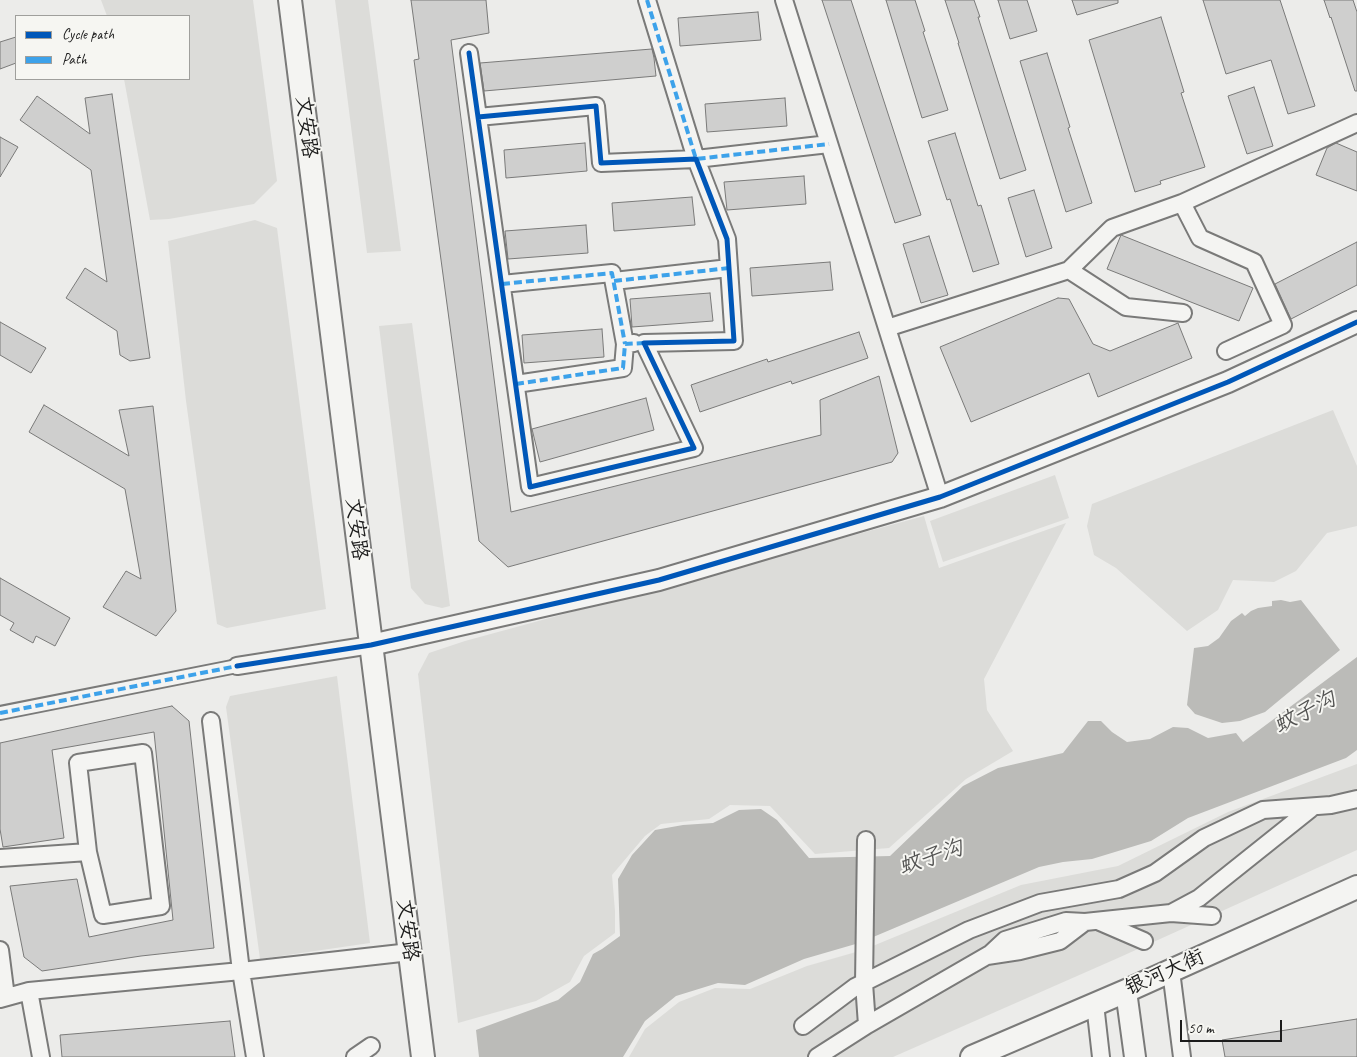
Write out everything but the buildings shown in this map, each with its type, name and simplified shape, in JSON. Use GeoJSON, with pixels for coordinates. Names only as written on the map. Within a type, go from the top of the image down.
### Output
{"type":"FeatureCollection","features":[{"type":"Feature","properties":{"kind":"main road","name":"文安路"},"geometry":{"type":"LineString","coordinates":[[290,0],[423,1057]]}},
{"type":"Feature","properties":{"kind":"main road","name":"银河大街"},"geometry":{"type":"LineString","coordinates":[[972,1057],[1126,991],[1357,887]]}},
{"type":"Feature","properties":{"kind":"street"},"geometry":{"type":"LineString","coordinates":[[625,344],[734,341],[727,239],[696,159],[647,0]]}},
{"type":"Feature","properties":{"kind":"street"},"geometry":{"type":"LineString","coordinates":[[784,0],[940,496]]}},
{"type":"Feature","properties":{"kind":"street"},"geometry":{"type":"LineString","coordinates":[[469,53],[530,486],[694,448],[644,343]]}},
{"type":"Feature","properties":{"kind":"street"},"geometry":{"type":"LineString","coordinates":[[478,117],[596,106],[601,163],[696,159],[829,144]]}},
{"type":"Feature","properties":{"kind":"street"},"geometry":{"type":"LineString","coordinates":[[887,328],[1069,270],[1112,228],[1182,203],[1357,123]]}},
{"type":"Feature","properties":{"kind":"street"},"geometry":{"type":"LineString","coordinates":[[1182,203],[1200,238],[1254,262],[1282,325],[1226,351]]}},
{"type":"Feature","properties":{"kind":"street"},"geometry":{"type":"LineString","coordinates":[[614,280],[729,268]]}},
{"type":"Feature","properties":{"kind":"street"},"geometry":{"type":"LineString","coordinates":[[1069,270],[1126,307],[1183,313]]}},
{"type":"Feature","properties":{"kind":"street"},"geometry":{"type":"LineString","coordinates":[[502,284],[612,273],[625,344],[623,368],[516,384]]}},
{"type":"Feature","properties":{"kind":"street"},"geometry":{"type":"LineString","coordinates":[[0,713],[237,666],[371,644],[659,580],[940,496],[1228,382],[1357,322]]}},
{"type":"Feature","properties":{"kind":"street"},"geometry":{"type":"LineString","coordinates":[[212,721],[241,971],[255,1057]]}},
{"type":"Feature","properties":{"kind":"street"},"geometry":{"type":"LineString","coordinates":[[143,753],[161,906],[102,916],[88,852],[78,763],[143,753]]}},
{"type":"Feature","properties":{"kind":"street"},"geometry":{"type":"LineString","coordinates":[[803,1026],[855,987],[986,923],[1040,903],[1119,889],[1155,873],[1204,838],[1262,810],[1331,805],[1357,799]]}},
{"type":"Feature","properties":{"kind":"street"},"geometry":{"type":"LineString","coordinates":[[1171,913],[1199,898],[1313,806]]}},
{"type":"Feature","properties":{"kind":"street"},"geometry":{"type":"LineString","coordinates":[[866,840],[864,983],[866,1025]]}},
{"type":"Feature","properties":{"kind":"street"},"geometry":{"type":"LineString","coordinates":[[0,858],[88,852]]}},
{"type":"Feature","properties":{"kind":"street"},"geometry":{"type":"LineString","coordinates":[[817,1057],[866,1025],[987,956],[1005,940],[1066,920],[1092,922],[1171,913],[1212,916]]}},
{"type":"Feature","properties":{"kind":"street"},"geometry":{"type":"LineString","coordinates":[[1092,922],[1144,941]]}},
{"type":"Feature","properties":{"kind":"street"},"geometry":{"type":"LineString","coordinates":[[0,950],[3,998],[29,991],[241,971],[410,952]]}},
{"type":"Feature","properties":{"kind":"street"},"geometry":{"type":"LineString","coordinates":[[1171,971],[1182,1057]]}},
{"type":"Feature","properties":{"kind":"street"},"geometry":{"type":"LineString","coordinates":[[29,991],[41,1057]]}},
{"type":"Feature","properties":{"kind":"street"},"geometry":{"type":"LineString","coordinates":[[1126,991],[1135,1057]]}},
{"type":"Feature","properties":{"kind":"street"},"geometry":{"type":"LineString","coordinates":[[1095,1004],[1101,1057]]}},
{"type":"Feature","properties":{"kind":"street"},"geometry":{"type":"LineString","coordinates":[[355,1057],[371,1046]]}},
{"type":"Feature","properties":{"kind":"shaded area"},"geometry":{"type":"Polygon","coordinates":[[[101,0],[253,0],[277,181],[254,204],[169,219],[150,220],[124,80],[190,80],[190,15],[107,15],[101,0]]]}},
{"type":"Feature","properties":{"kind":"shaded area"},"geometry":{"type":"Polygon","coordinates":[[[335,0],[368,0],[401,251],[367,253],[335,0]]]}},
{"type":"Feature","properties":{"kind":"shaded area"},"geometry":{"type":"Polygon","coordinates":[[[255,220],[277,228],[326,609],[227,628],[217,624],[186,401],[168,241],[255,220]]]}},
{"type":"Feature","properties":{"kind":"shaded area"},"geometry":{"type":"Polygon","coordinates":[[[412,323],[450,606],[442,608],[425,604],[411,588],[379,326],[412,323]]]}},
{"type":"Feature","properties":{"kind":"shaded area"},"geometry":{"type":"Polygon","coordinates":[[[1333,410],[1357,466],[1357,526],[1327,533],[1296,571],[1274,582],[1233,580],[1218,610],[1187,631],[1116,568],[1094,555],[1087,526],[1092,504],[1333,410]]]}},
{"type":"Feature","properties":{"kind":"shaded area"},"geometry":{"type":"Polygon","coordinates":[[[1055,475],[1069,518],[943,562],[930,521],[1055,475]]]}},
{"type":"Feature","properties":{"kind":"shaded area"},"geometry":{"type":"Polygon","coordinates":[[[924,516],[939,568],[1066,523],[984,679],[987,710],[1013,751],[966,779],[889,848],[815,854],[770,806],[730,805],[709,819],[661,824],[645,836],[612,875],[615,933],[584,956],[570,982],[536,1001],[458,1023],[418,674],[429,653],[465,641],[924,516]]]}},
{"type":"Feature","properties":{"kind":"shaded area"},"geometry":{"type":"Polygon","coordinates":[[[337,676],[370,943],[260,959],[226,707],[230,696],[337,676]]]}},
{"type":"Feature","properties":{"kind":"shaded area"},"geometry":{"type":"Polygon","coordinates":[[[1357,764],[1357,850],[893,1057],[629,1057],[645,1029],[679,1002],[715,988],[750,989],[807,966],[863,950],[1021,885],[1118,866],[1228,812],[1357,764]]]}},
{"type":"Feature","properties":{"kind":"water"},"geometry":{"type":"Polygon","coordinates":[[[1301,600],[1340,650],[1265,712],[1240,721],[1222,723],[1195,714],[1187,705],[1194,648],[1208,646],[1219,638],[1231,621],[1242,613],[1245,616],[1258,608],[1272,606],[1272,601],[1290,602],[1301,600]]]}},
{"type":"Feature","properties":{"kind":"water","name":"蚊子沟"},"geometry":{"type":"Polygon","coordinates":[[[1357,657],[1357,750],[1346,758],[1188,818],[1151,841],[1092,859],[1039,867],[859,943],[804,959],[745,985],[718,983],[676,996],[645,1021],[623,1057],[479,1057],[476,1030],[558,1000],[580,982],[593,954],[620,936],[618,879],[632,855],[655,830],[683,825],[713,823],[739,810],[761,809],[777,820],[809,858],[890,856],[963,786],[998,768],[1063,753],[1088,721],[1101,721],[1112,732],[1127,742],[1150,739],[1173,727],[1188,728],[1208,738],[1236,733],[1243,742],[1357,657]]]}},
{"type":"Feature","properties":{"kind":"marked path"},"geometry":{"type":"LineString","coordinates":[[647,0],[696,159],[829,144]]}},
{"type":"Feature","properties":{"kind":"marked path"},"geometry":{"type":"LineString","coordinates":[[614,281],[729,268]]}},
{"type":"Feature","properties":{"kind":"marked path"},"geometry":{"type":"LineString","coordinates":[[502,284],[612,273],[625,344]]}},
{"type":"Feature","properties":{"kind":"marked path"},"geometry":{"type":"LineString","coordinates":[[516,384],[623,368],[625,344],[644,343]]}},
{"type":"Feature","properties":{"kind":"marked path"},"geometry":{"type":"LineString","coordinates":[[0,713],[237,666]]}},
{"type":"Feature","properties":{"kind":"cycle path"},"geometry":{"type":"LineString","coordinates":[[469,53],[530,487],[694,448],[644,343],[734,341],[727,239],[696,159],[601,163],[596,106],[478,117]]}},
{"type":"Feature","properties":{"kind":"cycle path"},"geometry":{"type":"LineString","coordinates":[[237,666],[371,645],[659,580],[940,497],[1228,382],[1357,322]]}}]}
